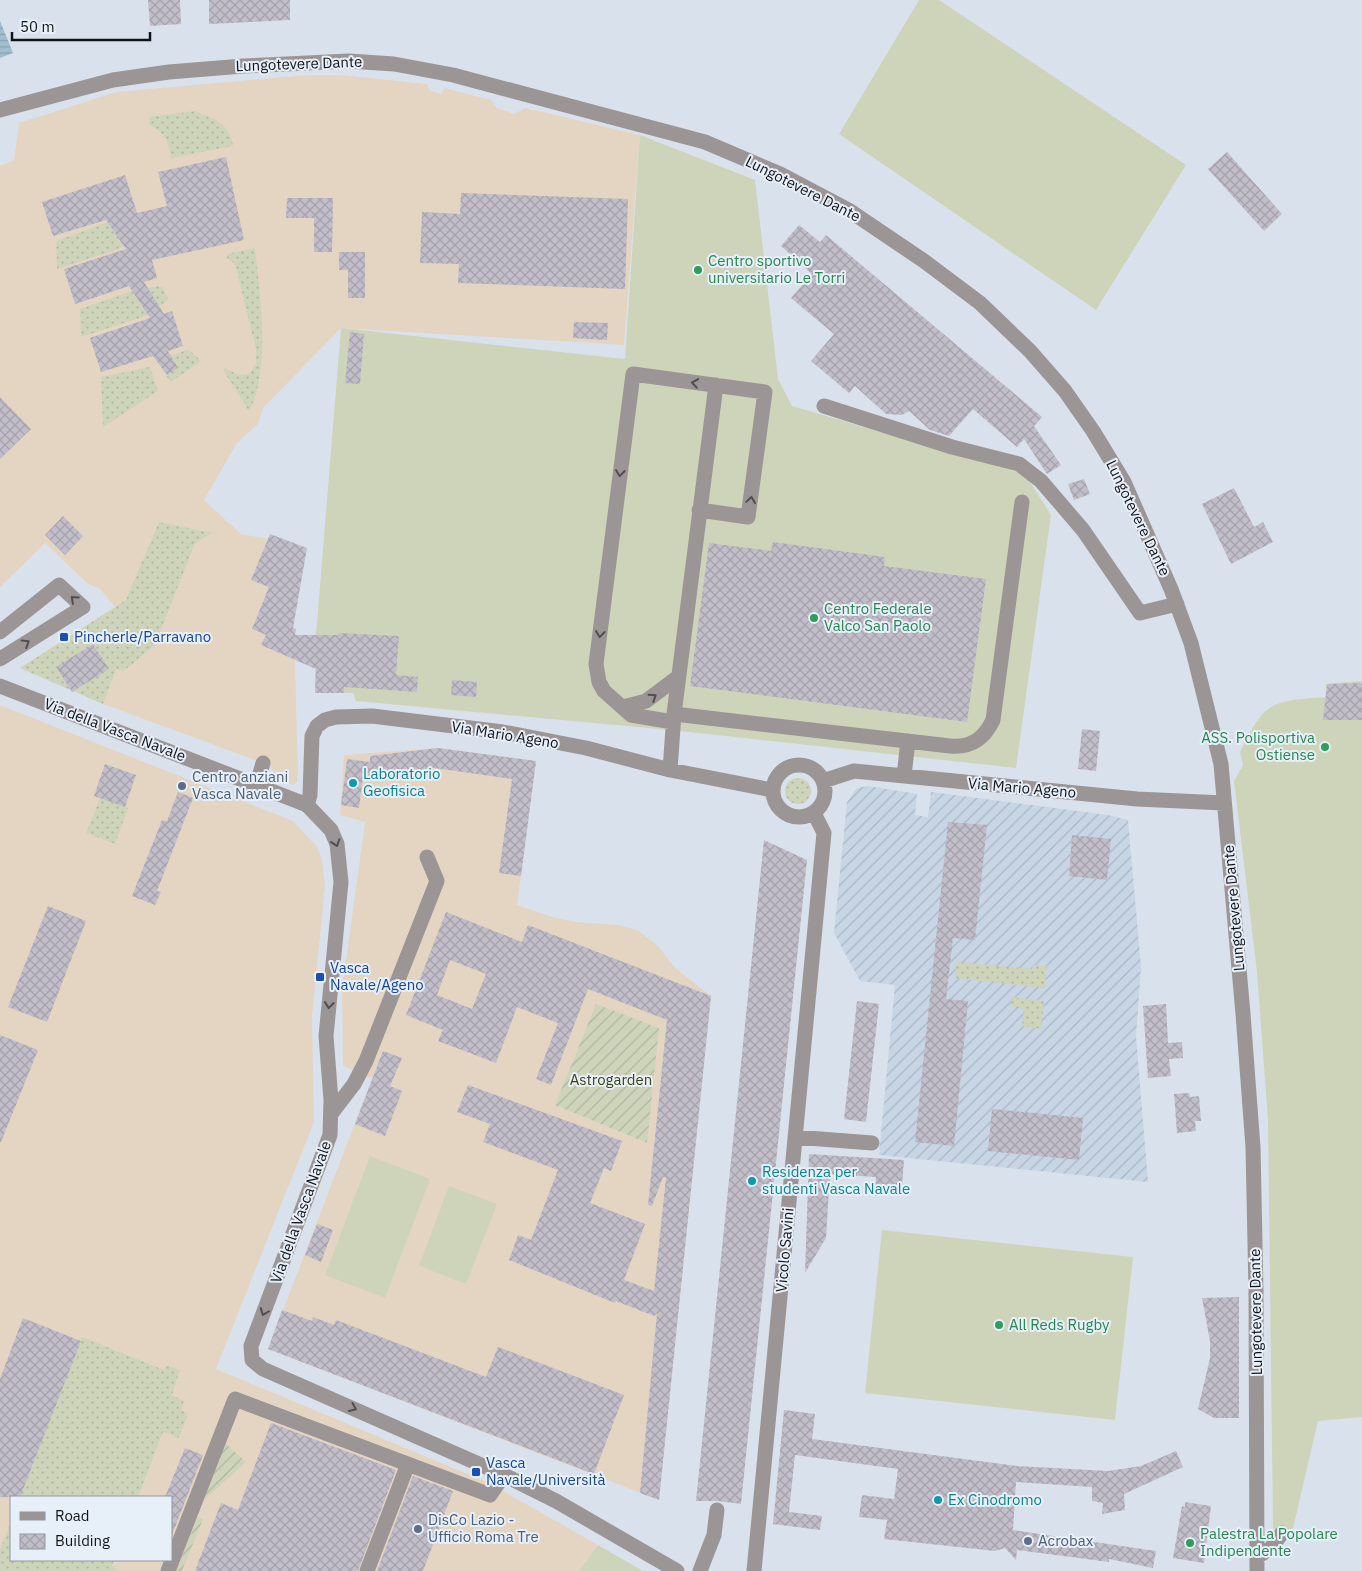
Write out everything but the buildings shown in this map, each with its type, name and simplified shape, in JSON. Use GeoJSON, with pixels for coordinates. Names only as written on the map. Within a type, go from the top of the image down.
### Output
{"type":"FeatureCollection","features":[{"type":"Feature","properties":{"kind":"street","name":"Lungotevere Dante"},"geometry":{"type":"LineString","coordinates":[[0,110],[83,86],[142,75],[272,64],[336,60],[371,62],[453,75],[705,142],[750,161],[850,210],[980,303],[1030,351],[1071,399],[1093,430],[1124,482],[1177,604],[1191,643],[1220,764],[1243,1014],[1252,1147],[1256,1291],[1257,1564]]}},
{"type":"Feature","properties":{"kind":"street"},"geometry":{"type":"LineString","coordinates":[[699,510],[748,517],[765,392],[633,374],[596,664],[599,682],[613,700],[631,715],[964,747],[976,742],[987,732],[992,720],[1022,502]]}},
{"type":"Feature","properties":{"kind":"street"},"geometry":{"type":"LineString","coordinates":[[670,770],[673,718],[716,385]]}},
{"type":"Feature","properties":{"kind":"street"},"geometry":{"type":"LineString","coordinates":[[824,406],[952,447],[1019,464],[1041,481],[1083,530],[1140,613],[1177,604]]}},
{"type":"Feature","properties":{"kind":"street"},"geometry":{"type":"LineString","coordinates":[[0,632],[59,585],[83,607],[0,659]]}},
{"type":"Feature","properties":{"kind":"street"},"geometry":{"type":"LineString","coordinates":[[623,707],[646,701],[678,677]]}},
{"type":"Feature","properties":{"kind":"street","name":"Via della Vasca Navale"},"geometry":{"type":"LineString","coordinates":[[0,686],[257,784],[307,805],[331,830],[338,844],[340,898],[326,1036],[331,1114],[330,1134],[251,1346],[252,1360],[263,1369],[504,1475],[556,1500],[677,1571]]}},
{"type":"Feature","properties":{"kind":"street","name":"Via Mario Ageno"},"geometry":{"type":"LineString","coordinates":[[307,805],[310,795],[312,736],[317,726],[326,720],[336,717],[372,716],[503,732],[586,748],[670,770],[772,790]]}},
{"type":"Feature","properties":{"kind":"street"},"geometry":{"type":"LineString","coordinates":[[904,776],[908,741]]}},
{"type":"Feature","properties":{"kind":"street"},"geometry":{"type":"LineString","coordinates":[[257,784],[263,763]]}},
{"type":"Feature","properties":{"kind":"street"},"geometry":{"type":"LineString","coordinates":[[794,765],[812,768],[823,781],[824,799],[814,813],[798,817],[783,812],[778,806],[772,790],[779,774],[794,765]]}},
{"type":"Feature","properties":{"kind":"street","name":"Via Mario Ageno"},"geometry":{"type":"LineString","coordinates":[[823,781],[854,771],[1137,799],[1224,803]]}},
{"type":"Feature","properties":{"kind":"street","name":"Vicolo Savini"},"geometry":{"type":"LineString","coordinates":[[754,1571],[824,834],[814,813]]}},
{"type":"Feature","properties":{"kind":"street"},"geometry":{"type":"LineString","coordinates":[[331,1114],[354,1084],[366,1061],[436,881],[427,857]]}},
{"type":"Feature","properties":{"kind":"street"},"geometry":{"type":"LineString","coordinates":[[795,1137],[872,1143]]}},
{"type":"Feature","properties":{"kind":"street"},"geometry":{"type":"LineString","coordinates":[[172,1561],[235,1399],[490,1495],[504,1475]]}},
{"type":"Feature","properties":{"kind":"street"},"geometry":{"type":"LineString","coordinates":[[367,1571],[408,1464]]}},
{"type":"Feature","properties":{"kind":"street"},"geometry":{"type":"LineString","coordinates":[[700,1571],[714,1535],[717,1510]]}},
{"type":"Feature","properties":{"kind":"street"},"geometry":{"type":"LineString","coordinates":[[1257,1564],[1282,1533]]}},
{"type":"Feature","properties":{"kind":"shaded area"},"geometry":{"type":"Polygon","coordinates":[[[0,21],[13,53],[0,58],[0,21]]]}},
{"type":"Feature","properties":{"kind":"shaded area"},"geometry":{"type":"Polygon","coordinates":[[[307,75],[341,75],[427,84],[429,90],[441,94],[445,88],[491,100],[497,108],[514,114],[525,108],[640,135],[624,345],[341,328],[263,408],[258,424],[237,443],[204,500],[241,534],[268,539],[251,580],[269,587],[252,629],[266,635],[262,645],[295,660],[298,780],[293,785],[275,777],[271,766],[103,704],[20,668],[116,608],[100,589],[88,584],[45,543],[0,587],[0,166],[14,160],[19,123],[116,92],[307,75]]]}},
{"type":"Feature","properties":{"kind":"shaded area"},"geometry":{"type":"Polygon","coordinates":[[[0,705],[293,821],[317,847],[322,860],[325,886],[312,1017],[314,1122],[216,1369],[489,1483],[598,1545],[579,1571],[0,1571],[0,705]]]}},
{"type":"Feature","properties":{"kind":"shaded area"},"geometry":{"type":"Polygon","coordinates":[[[438,748],[536,761],[517,905],[549,916],[575,922],[618,925],[638,930],[659,947],[675,968],[711,996],[659,1500],[268,1349],[372,1079],[343,1066],[342,990],[365,822],[340,815],[344,755],[438,748]]]}},
{"type":"Feature","properties":{"kind":"shaded area"},"geometry":{"type":"Polygon","coordinates":[[[868,786],[917,794],[915,815],[928,817],[931,792],[1108,815],[1128,820],[1141,967],[1136,1036],[1148,1182],[879,1155],[895,985],[860,981],[834,933],[847,802],[857,788],[868,786]]]}},
{"type":"Feature","properties":{"kind":"green space"},"geometry":{"type":"Polygon","coordinates":[[[919,0],[939,0],[1186,165],[1096,310],[839,134],[919,0]]]}},
{"type":"Feature","properties":{"kind":"green space"},"geometry":{"type":"Polygon","coordinates":[[[195,111],[225,127],[233,146],[171,158],[167,143],[159,131],[150,125],[149,117],[195,111]]]}},
{"type":"Feature","properties":{"kind":"green space"},"geometry":{"type":"Polygon","coordinates":[[[640,135],[755,180],[778,379],[792,406],[1025,474],[1051,515],[1016,768],[680,731],[356,701],[353,693],[315,693],[316,635],[341,328],[625,359],[640,135]]]}},
{"type":"Feature","properties":{"kind":"green space"},"geometry":{"type":"Polygon","coordinates":[[[108,222],[120,240],[132,232],[144,232],[122,248],[57,269],[56,241],[108,222]]]}},
{"type":"Feature","properties":{"kind":"green space"},"geometry":{"type":"Polygon","coordinates":[[[255,248],[261,309],[262,354],[256,395],[249,411],[223,370],[225,368],[238,375],[249,374],[256,364],[256,349],[235,264],[227,258],[227,254],[255,248]]]}},
{"type":"Feature","properties":{"kind":"green space"},"geometry":{"type":"Polygon","coordinates":[[[158,286],[164,288],[168,300],[146,316],[81,337],[80,309],[132,291],[143,308],[155,300],[148,288],[158,286]]]}},
{"type":"Feature","properties":{"kind":"green space"},"geometry":{"type":"Polygon","coordinates":[[[188,349],[201,361],[171,382],[166,376],[178,368],[171,356],[188,349]]]}},
{"type":"Feature","properties":{"kind":"green space"},"geometry":{"type":"Polygon","coordinates":[[[150,367],[158,391],[103,427],[101,377],[150,367]]]}},
{"type":"Feature","properties":{"kind":"green space"},"geometry":{"type":"Polygon","coordinates":[[[159,522],[212,533],[195,543],[155,645],[124,671],[116,669],[103,704],[20,668],[126,600],[159,522]]]}},
{"type":"Feature","properties":{"kind":"green space"},"geometry":{"type":"Polygon","coordinates":[[[1362,681],[1362,1417],[1318,1421],[1291,1537],[1273,1528],[1268,1120],[1257,972],[1234,781],[1243,765],[1240,752],[1263,713],[1281,703],[1293,700],[1327,697],[1326,684],[1362,681]]]}},
{"type":"Feature","properties":{"kind":"green space"},"geometry":{"type":"Polygon","coordinates":[[[798,778],[807,782],[811,791],[807,800],[798,804],[789,800],[785,791],[789,782],[798,778]]]}},
{"type":"Feature","properties":{"kind":"green space"},"geometry":{"type":"Polygon","coordinates":[[[100,798],[128,808],[115,844],[86,833],[100,798]]]}},
{"type":"Feature","properties":{"kind":"green space"},"geometry":{"type":"Polygon","coordinates":[[[956,962],[1032,969],[1033,965],[1047,966],[1045,988],[955,978],[956,962]]]}},
{"type":"Feature","properties":{"kind":"green space"},"geometry":{"type":"Polygon","coordinates":[[[1012,997],[1044,1001],[1041,1029],[1022,1026],[1024,1009],[1010,1007],[1012,997]]]}},
{"type":"Feature","properties":{"kind":"green space","name":"Astrogarden"},"geometry":{"type":"Polygon","coordinates":[[[596,1004],[659,1028],[647,1143],[555,1105],[596,1004]]]}},
{"type":"Feature","properties":{"kind":"green space"},"geometry":{"type":"Polygon","coordinates":[[[370,1156],[430,1179],[385,1298],[325,1275],[370,1156]]]}},
{"type":"Feature","properties":{"kind":"green space"},"geometry":{"type":"Polygon","coordinates":[[[449,1186],[497,1204],[466,1284],[419,1266],[449,1186]]]}},
{"type":"Feature","properties":{"kind":"green space","name":"All Reds Rugby"},"geometry":{"type":"Polygon","coordinates":[[[882,1230],[1133,1257],[1115,1420],[865,1393],[882,1230]]]}},
{"type":"Feature","properties":{"kind":"green space"},"geometry":{"type":"Polygon","coordinates":[[[82,1337],[164,1370],[167,1365],[180,1370],[172,1395],[184,1401],[181,1409],[188,1414],[179,1438],[163,1432],[138,1496],[20,1496],[82,1337]]]}},
{"type":"Feature","properties":{"kind":"green space"},"geometry":{"type":"Polygon","coordinates":[[[225,1443],[246,1462],[202,1502],[225,1443]]]}},
{"type":"Feature","properties":{"kind":"green space"},"geometry":{"type":"Polygon","coordinates":[[[198,1517],[203,1519],[182,1571],[176,1571],[198,1517]]]}},
{"type":"Feature","properties":{"kind":"green space"},"geometry":{"type":"Polygon","coordinates":[[[10,1524],[10,1561],[114,1561],[112,1565],[118,1571],[0,1571],[0,1550],[10,1524]]]}},
{"type":"Feature","properties":{"kind":"green space"},"geometry":{"type":"Polygon","coordinates":[[[598,1545],[643,1571],[579,1571],[598,1545]]]}},
{"type":"Feature","properties":{"kind":"place","name":"Centro sportivo universitario Le Torri"},"geometry":{"type":"Point","coordinates":[698,270]}},
{"type":"Feature","properties":{"kind":"place","name":"Centro Federale Valco San Paolo"},"geometry":{"type":"Point","coordinates":[814,618]}},
{"type":"Feature","properties":{"kind":"place","name":"Pincherle/Parravano"},"geometry":{"type":"Point","coordinates":[64,637]}},
{"type":"Feature","properties":{"kind":"place","name":"ASS. Polisportiva Ostiense"},"geometry":{"type":"Point","coordinates":[1325,747]}},
{"type":"Feature","properties":{"kind":"place","name":"Laboratorio Geofisica"},"geometry":{"type":"Point","coordinates":[353,783]}},
{"type":"Feature","properties":{"kind":"place","name":"Centro anziani Vasca Navale"},"geometry":{"type":"Point","coordinates":[182,786]}},
{"type":"Feature","properties":{"kind":"place","name":"Vasca Navale/Ageno"},"geometry":{"type":"Point","coordinates":[320,977]}},
{"type":"Feature","properties":{"kind":"place","name":"Residenza per studenti Vasca Navale"},"geometry":{"type":"Point","coordinates":[752,1181]}},
{"type":"Feature","properties":{"kind":"place","name":"All Reds Rugby"},"geometry":{"type":"Point","coordinates":[999,1325]}},
{"type":"Feature","properties":{"kind":"place","name":"Vasca Navale/Università"},"geometry":{"type":"Point","coordinates":[476,1472]}},
{"type":"Feature","properties":{"kind":"place","name":"Ex Cinodromo"},"geometry":{"type":"Point","coordinates":[938,1500]}},
{"type":"Feature","properties":{"kind":"place","name":"DisCo Lazio - Ufficio Roma Tre"},"geometry":{"type":"Point","coordinates":[418,1529]}},
{"type":"Feature","properties":{"kind":"place","name":"Acrobax"},"geometry":{"type":"Point","coordinates":[1028,1541]}},
{"type":"Feature","properties":{"kind":"place","name":"Palestra La Popolare Indipendente"},"geometry":{"type":"Point","coordinates":[1190,1543]}}]}
